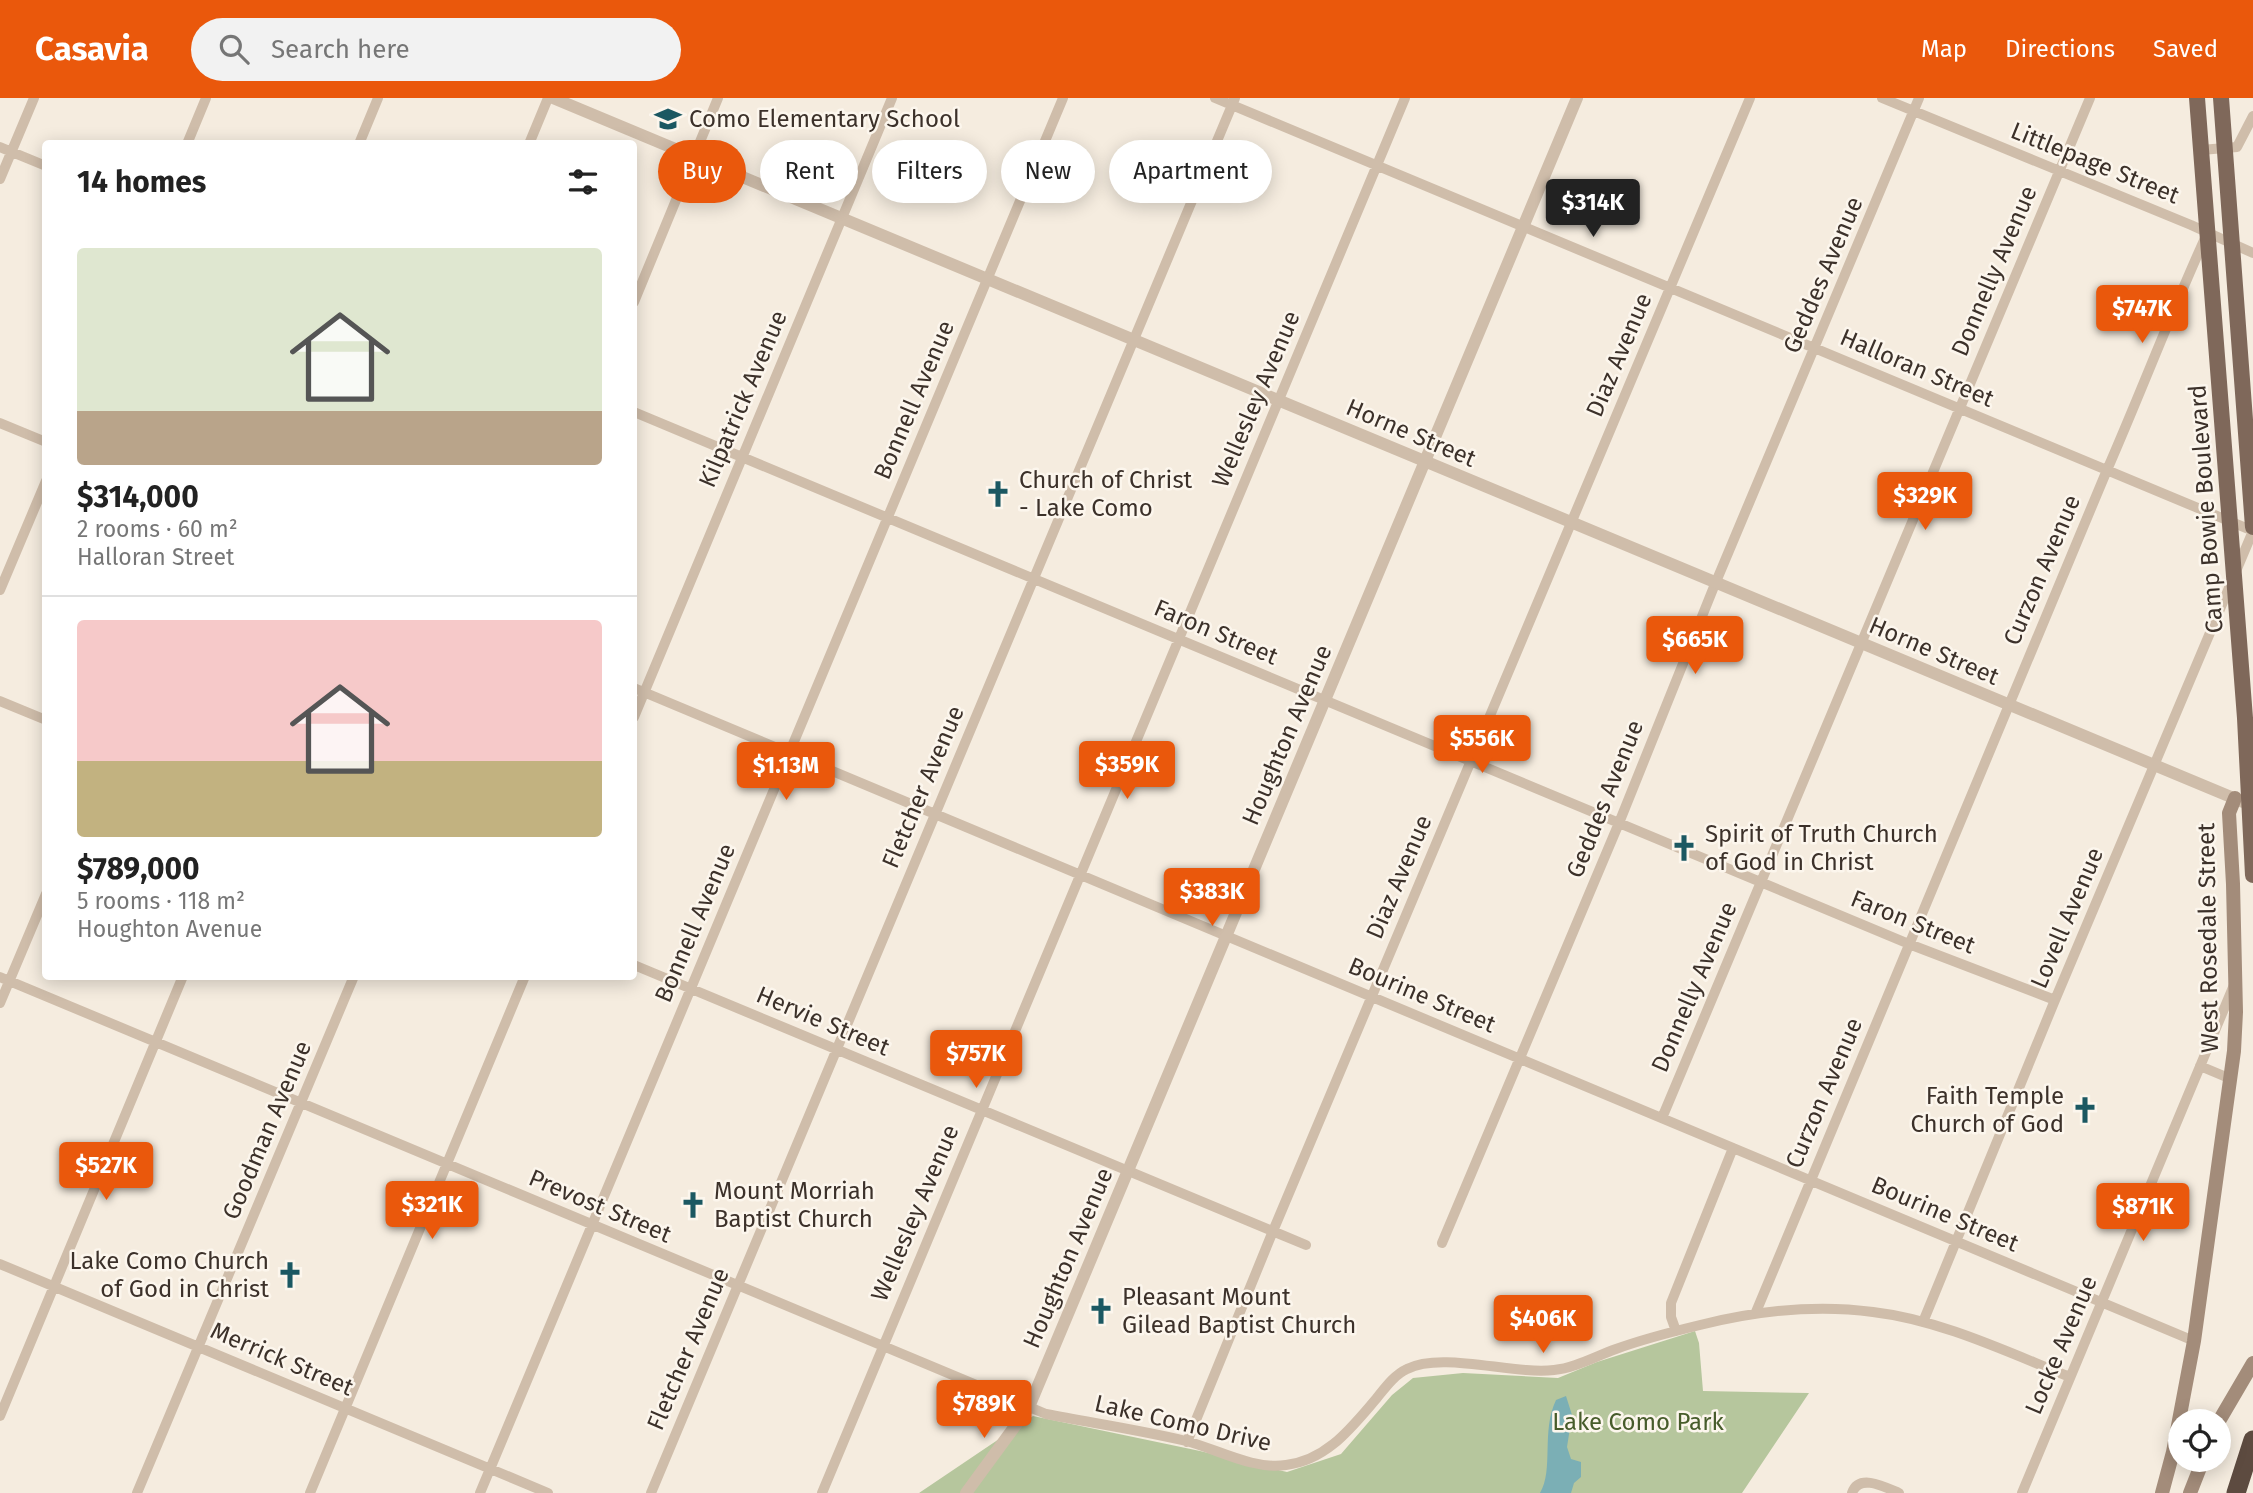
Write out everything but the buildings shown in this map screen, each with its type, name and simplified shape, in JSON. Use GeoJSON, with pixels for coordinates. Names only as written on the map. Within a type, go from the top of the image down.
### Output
{"type":"FeatureCollection","features":[{"type":"Feature","properties":{"kind":"highway"},"geometry":{"type":"LineString","coordinates":[[2236,1493],[2253,1440]]}},
{"type":"Feature","properties":{"kind":"main road","name":"Camp Bowie Boulevard"},"geometry":{"type":"LineString","coordinates":[[2197,98],[2245,718],[2245,803],[2253,875]]}},
{"type":"Feature","properties":{"kind":"main road","name":"Camp Bowie Boulevard"},"geometry":{"type":"LineString","coordinates":[[2221,98],[2253,530]]}},
{"type":"Feature","properties":{"kind":"main road","name":"West Rosedale Street"},"geometry":{"type":"LineString","coordinates":[[2162,1493],[2173,1452],[2194,1341],[2231,1079],[2236,1025],[2229,813],[2245,803]]}},
{"type":"Feature","properties":{"kind":"main road"},"geometry":{"type":"LineString","coordinates":[[2226,1409],[2253,1363]]}},
{"type":"Feature","properties":{"kind":"main road"},"geometry":{"type":"LineString","coordinates":[[2190,1493],[2198,1472]]}},
{"type":"Feature","properties":{"kind":"street"},"geometry":{"type":"LineString","coordinates":[[0,179],[34,98]]}},
{"type":"Feature","properties":{"kind":"street"},"geometry":{"type":"LineString","coordinates":[[189,140],[206,98]]}},
{"type":"Feature","properties":{"kind":"street"},"geometry":{"type":"LineString","coordinates":[[361,140],[378,98]]}},
{"type":"Feature","properties":{"kind":"street"},"geometry":{"type":"LineString","coordinates":[[531,140],[548,98]]}},
{"type":"Feature","properties":{"kind":"street","name":"Horne Street"},"geometry":{"type":"LineString","coordinates":[[553,98],[658,141]]}},
{"type":"Feature","properties":{"kind":"street"},"geometry":{"type":"LineString","coordinates":[[701,140],[718,98]]}},
{"type":"Feature","properties":{"kind":"street","name":"Kilpatrick Avenue"},"geometry":{"type":"LineString","coordinates":[[639,691],[742,457],[892,98]]}},
{"type":"Feature","properties":{"kind":"street","name":"Bonnell Avenue"},"geometry":{"type":"LineString","coordinates":[[480,1493],[1063,98]]}},
{"type":"Feature","properties":{"kind":"street","name":"Halloran Street"},"geometry":{"type":"LineString","coordinates":[[1215,98],[1233,102],[1377,166],[2253,530]]}},
{"type":"Feature","properties":{"kind":"street","name":"Wellesley Avenue"},"geometry":{"type":"LineString","coordinates":[[822,1493],[1405,98]]}},
{"type":"Feature","properties":{"kind":"street","name":"Houghton Avenue"},"geometry":{"type":"LineString","coordinates":[[966,1493],[1029,1407],[1577,98]]}},
{"type":"Feature","properties":{"kind":"street","name":"Diaz Avenue"},"geometry":{"type":"LineString","coordinates":[[1186,1441],[1749,98]]}},
{"type":"Feature","properties":{"kind":"street","name":"Littlepage Street"},"geometry":{"type":"LineString","coordinates":[[1882,98],[2253,253]]}},
{"type":"Feature","properties":{"kind":"street","name":"Geddes Avenue"},"geometry":{"type":"LineString","coordinates":[[1442,1243],[1919,98]]}},
{"type":"Feature","properties":{"kind":"street","name":"Donnelly Avenue"},"geometry":{"type":"LineString","coordinates":[[1662,1118],[2090,98]]}},
{"type":"Feature","properties":{"kind":"street","name":"Fletcher Avenue"},"geometry":{"type":"LineString","coordinates":[[651,1493],[1233,102]]}},
{"type":"Feature","properties":{"kind":"street"},"geometry":{"type":"LineString","coordinates":[[2201,150],[2237,147],[2253,116]]}},
{"type":"Feature","properties":{"kind":"street"},"geometry":{"type":"LineString","coordinates":[[0,147],[42,164]]}},
{"type":"Feature","properties":{"kind":"street","name":"Horne Street"},"geometry":{"type":"LineString","coordinates":[[746,178],[2245,803]]}},
{"type":"Feature","properties":{"kind":"street"},"geometry":{"type":"LineString","coordinates":[[637,295],[675,203]]}},
{"type":"Feature","properties":{"kind":"street","name":"Curzon Avenue"},"geometry":{"type":"LineString","coordinates":[[1756,1312],[2207,233]]}},
{"type":"Feature","properties":{"kind":"street","name":"Faron Street"},"geometry":{"type":"LineString","coordinates":[[637,413],[1760,883],[2055,1000]]}},
{"type":"Feature","properties":{"kind":"street"},"geometry":{"type":"LineString","coordinates":[[0,423],[42,440]]}},
{"type":"Feature","properties":{"kind":"street"},"geometry":{"type":"LineString","coordinates":[[0,590],[42,490]]}},
{"type":"Feature","properties":{"kind":"street","name":"Lovell Avenue"},"geometry":{"type":"LineString","coordinates":[[1923,1322],[2253,530]]}},
{"type":"Feature","properties":{"kind":"street","name":"Bourine Street"},"geometry":{"type":"LineString","coordinates":[[639,691],[2194,1341]]}},
{"type":"Feature","properties":{"kind":"street"},"geometry":{"type":"LineString","coordinates":[[0,701],[42,718]]}},
{"type":"Feature","properties":{"kind":"street"},"geometry":{"type":"LineString","coordinates":[[0,1003],[5,979],[42,902]]}},
{"type":"Feature","properties":{"kind":"street","name":"Hervie Street"},"geometry":{"type":"LineString","coordinates":[[637,966],[1307,1245]]}},
{"type":"Feature","properties":{"kind":"street","name":"Prevost Street"},"geometry":{"type":"LineString","coordinates":[[5,979],[1029,1407]]}},
{"type":"Feature","properties":{"kind":"street"},"geometry":{"type":"LineString","coordinates":[[0,1416],[181,980]]}},
{"type":"Feature","properties":{"kind":"street","name":"Goodman Avenue"},"geometry":{"type":"LineString","coordinates":[[137,1493],[352,980]]}},
{"type":"Feature","properties":{"kind":"street"},"geometry":{"type":"LineString","coordinates":[[310,1493],[523,980]]}},
{"type":"Feature","properties":{"kind":"street","name":"Locke Avenue"},"geometry":{"type":"LineString","coordinates":[[2022,1493],[2235,981]]}},
{"type":"Feature","properties":{"kind":"street"},"geometry":{"type":"LineString","coordinates":[[2200,1066],[2231,1079]]}},
{"type":"Feature","properties":{"kind":"street"},"geometry":{"type":"LineString","coordinates":[[1676,1331],[1671,1317],[1671,1303],[1733,1148]]}},
{"type":"Feature","properties":{"kind":"street","name":"Merrick Street"},"geometry":{"type":"LineString","coordinates":[[0,1264],[548,1493]]}},
{"type":"Feature","properties":{"kind":"street","name":"Lake Como Drive"},"geometry":{"type":"LineString","coordinates":[[1029,1407],[1046,1414],[1186,1441],[1254,1462],[1287,1465],[1317,1455],[1338,1442],[1392,1380],[1407,1369],[1419,1365],[1455,1363],[1535,1371],[1556,1370],[1643,1339],[1756,1312],[1820,1308],[1874,1312],[1923,1322],[2070,1377]]}},
{"type":"Feature","properties":{"kind":"street"},"geometry":{"type":"LineString","coordinates":[[1852,1493],[1859,1483],[1868,1483],[1899,1493]]}},
{"type":"Feature","properties":{"kind":"green space","name":"Lake Como Park"},"geometry":{"type":"Polygon","coordinates":[[[1695,1331],[1699,1343],[1703,1391],[1809,1393],[1742,1493],[919,1493],[1033,1416],[1287,1472],[1341,1454],[1392,1395],[1413,1378],[1463,1373],[1558,1378],[1597,1362],[1695,1331]]]}},
{"type":"Feature","properties":{"kind":"water"},"geometry":{"type":"Polygon","coordinates":[[[1566,1396],[1572,1415],[1567,1447],[1571,1459],[1581,1462],[1581,1477],[1574,1483],[1571,1493],[1540,1493],[1546,1473],[1552,1412],[1556,1400],[1566,1396]]]}},
{"type":"Feature","properties":{"kind":"place","name":"Como Elementary School"},"geometry":{"type":"Point","coordinates":[668,119]}},
{"type":"Feature","properties":{"kind":"place","name":"Church of Christ - Lake Como"},"geometry":{"type":"Point","coordinates":[998,494]}},
{"type":"Feature","properties":{"kind":"place","name":"Spirit of Truth Church of God in Christ"},"geometry":{"type":"Point","coordinates":[1684,848]}},
{"type":"Feature","properties":{"kind":"place","name":"Faith Temple Church of God"},"geometry":{"type":"Point","coordinates":[2085,1110]}},
{"type":"Feature","properties":{"kind":"place","name":"Mount Morriah Baptist Church"},"geometry":{"type":"Point","coordinates":[693,1205]}},
{"type":"Feature","properties":{"kind":"place","name":"Lake Como Church of God in Christ"},"geometry":{"type":"Point","coordinates":[290,1275]}},
{"type":"Feature","properties":{"kind":"place","name":"Pleasant Mount Gilead Baptist Church"},"geometry":{"type":"Point","coordinates":[1101,1311]}}]}
